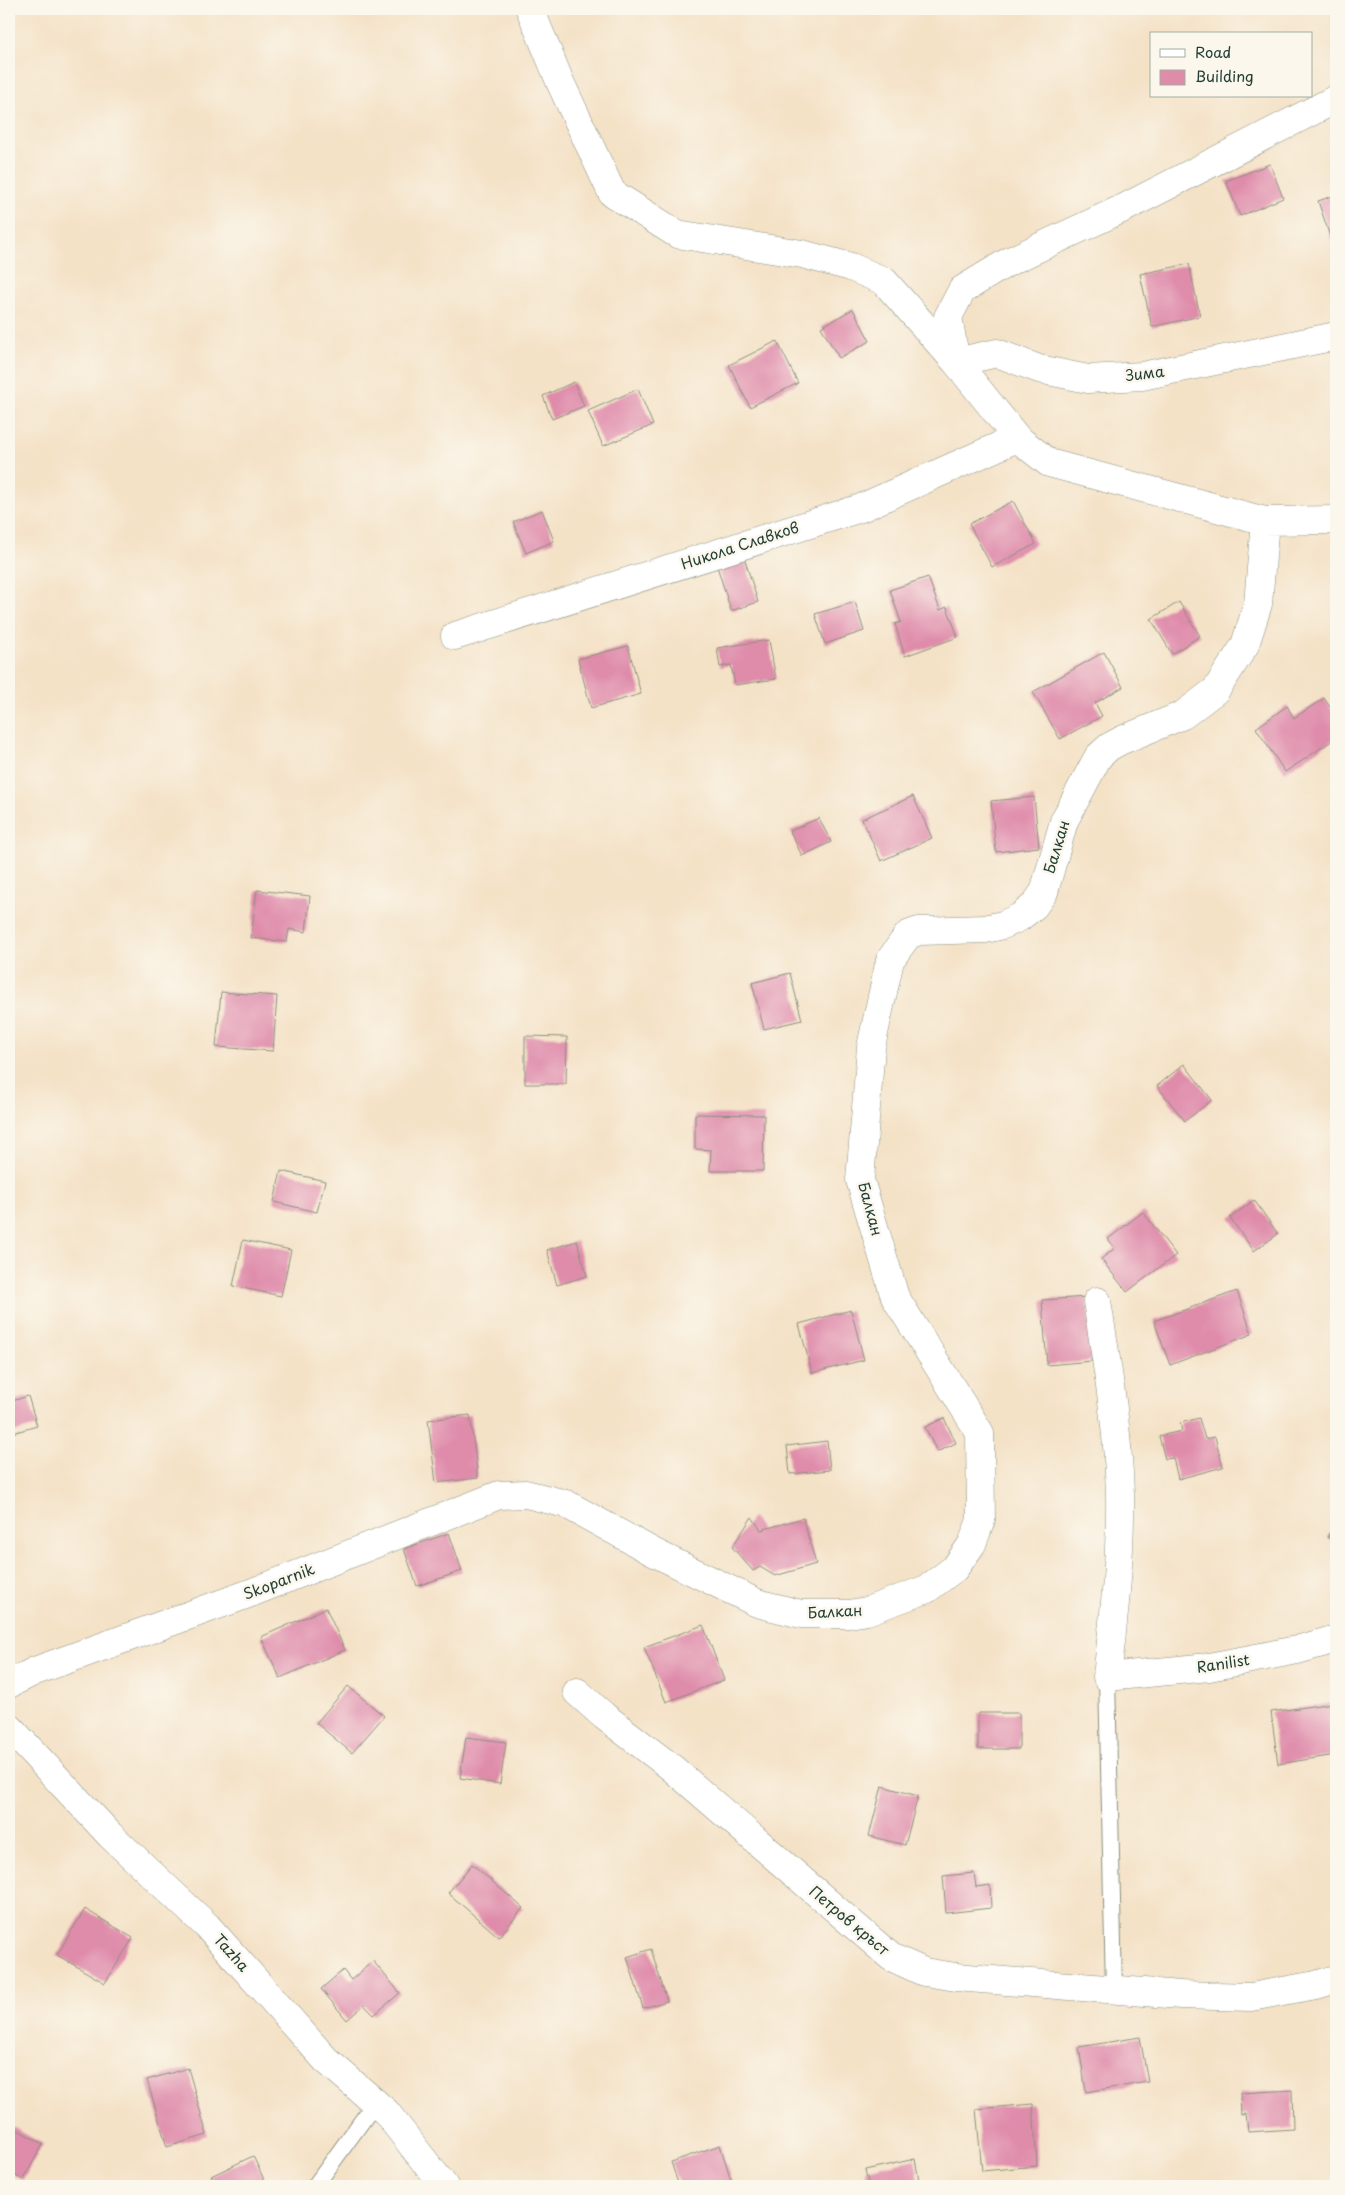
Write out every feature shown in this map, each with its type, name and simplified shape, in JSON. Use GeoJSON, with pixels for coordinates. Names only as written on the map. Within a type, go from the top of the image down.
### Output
{"type":"FeatureCollection","features":[{"type":"Feature","properties":{"kind":"street"},"geometry":{"type":"LineString","coordinates":[[530,9],[561,84],[612,193],[677,234],[802,254],[851,267],[884,281],[956,362],[1017,438],[1049,463],[1266,521],[1336,520]]}},
{"type":"Feature","properties":{"kind":"street"},"geometry":{"type":"LineString","coordinates":[[956,362],[948,317],[962,290],[1008,262],[1126,207],[1336,98]]}},
{"type":"Feature","properties":{"kind":"street","name":"Зима"},"geometry":{"type":"LineString","coordinates":[[956,362],[997,353],[1039,369],[1088,380],[1142,376],[1336,336]]}},
{"type":"Feature","properties":{"kind":"street","name":"Никола Славков"},"geometry":{"type":"LineString","coordinates":[[455,636],[861,508],[1017,438]]}},
{"type":"Feature","properties":{"kind":"street","name":"Балкан"},"geometry":{"type":"LineString","coordinates":[[551,1499],[566,1504],[653,1552],[757,1603],[801,1614],[849,1614],[867,1611],[927,1588],[955,1568],[972,1544],[981,1520],[980,1433],[895,1297],[860,1180],[871,1047],[890,960],[908,935],[919,931],[985,928],[1002,925],[1020,917],[1034,906],[1044,892],[1064,820],[1098,757],[1109,747],[1122,740],[1183,715],[1216,690],[1245,644],[1258,604],[1266,521]]}},
{"type":"Feature","properties":{"kind":"street"},"geometry":{"type":"LineString","coordinates":[[1097,1301],[1114,1410],[1120,1495],[1116,1591],[1107,1677]]}},
{"type":"Feature","properties":{"kind":"street","name":"Skoparnik"},"geometry":{"type":"LineString","coordinates":[[9,1684],[35,1671],[248,1594],[499,1495],[526,1494],[551,1499]]}},
{"type":"Feature","properties":{"kind":"street","name":"Ranilist"},"geometry":{"type":"LineString","coordinates":[[1107,1677],[1209,1667],[1297,1650],[1336,1639]]}},
{"type":"Feature","properties":{"kind":"street","name":"Петров кръст"},"geometry":{"type":"LineString","coordinates":[[577,1692],[604,1716],[672,1768],[891,1957],[924,1972],[1181,1996],[1251,1997],[1316,1985],[1336,1978]]}},
{"type":"Feature","properties":{"kind":"street","name":"Tazha"},"geometry":{"type":"LineString","coordinates":[[9,1728],[110,1835],[207,1926],[326,2060],[386,2112],[444,2186]]}},
{"type":"Feature","properties":{"kind":"lane"},"geometry":{"type":"LineString","coordinates":[[1107,1677],[1114,1989]]}},
{"type":"Feature","properties":{"kind":"lane"},"geometry":{"type":"LineString","coordinates":[[316,2186],[375,2102]]}},
{"type":"Feature","properties":{"kind":"building"},"geometry":{"type":"Polygon","coordinates":[[[1270,164],[1283,198],[1240,216],[1226,181],[1270,164]]]}},
{"type":"Feature","properties":{"kind":"building"},"geometry":{"type":"Polygon","coordinates":[[[1336,195],[1336,240],[1332,242],[1318,201],[1336,195]]]}},
{"type":"Feature","properties":{"kind":"building"},"geometry":{"type":"Polygon","coordinates":[[[1189,264],[1200,316],[1152,327],[1140,274],[1189,264]]]}},
{"type":"Feature","properties":{"kind":"building"},"geometry":{"type":"Polygon","coordinates":[[[853,309],[870,341],[839,358],[821,327],[853,309]]]}},
{"type":"Feature","properties":{"kind":"building"},"geometry":{"type":"Polygon","coordinates":[[[777,341],[798,383],[750,407],[729,365],[777,341]]]}},
{"type":"Feature","properties":{"kind":"building"},"geometry":{"type":"Polygon","coordinates":[[[574,382],[584,406],[552,419],[543,396],[574,382]]]}},
{"type":"Feature","properties":{"kind":"building"},"geometry":{"type":"Polygon","coordinates":[[[638,389],[653,425],[603,446],[588,411],[638,389]]]}},
{"type":"Feature","properties":{"kind":"building"},"geometry":{"type":"Polygon","coordinates":[[[1013,501],[1036,544],[992,567],[969,524],[1013,501]]]}},
{"type":"Feature","properties":{"kind":"building"},"geometry":{"type":"Polygon","coordinates":[[[542,510],[554,541],[526,553],[513,522],[542,510]]]}},
{"type":"Feature","properties":{"kind":"building"},"geometry":{"type":"Polygon","coordinates":[[[743,554],[758,602],[731,611],[716,563],[743,554]]]}},
{"type":"Feature","properties":{"kind":"building"},"geometry":{"type":"Polygon","coordinates":[[[928,577],[940,610],[947,607],[958,637],[905,656],[895,624],[901,622],[890,590],[928,577]]]}},
{"type":"Feature","properties":{"kind":"building"},"geometry":{"type":"Polygon","coordinates":[[[855,602],[864,631],[825,644],[815,614],[855,602]]]}},
{"type":"Feature","properties":{"kind":"building"},"geometry":{"type":"Polygon","coordinates":[[[1179,602],[1200,636],[1172,654],[1151,619],[1179,602]]]}},
{"type":"Feature","properties":{"kind":"building"},"geometry":{"type":"Polygon","coordinates":[[[769,640],[776,679],[735,685],[731,665],[720,667],[717,648],[769,640]]]}},
{"type":"Feature","properties":{"kind":"building"},"geometry":{"type":"Polygon","coordinates":[[[628,646],[641,694],[591,708],[578,659],[628,646]]]}},
{"type":"Feature","properties":{"kind":"building"},"geometry":{"type":"Polygon","coordinates":[[[1104,652],[1123,687],[1095,703],[1102,716],[1060,739],[1033,692],[1104,652]]]}},
{"type":"Feature","properties":{"kind":"building"},"geometry":{"type":"Polygon","coordinates":[[[1324,698],[1336,716],[1336,738],[1285,772],[1256,728],[1287,706],[1294,718],[1324,698]]]}},
{"type":"Feature","properties":{"kind":"building"},"geometry":{"type":"Polygon","coordinates":[[[913,796],[932,838],[881,861],[862,819],[913,796]]]}},
{"type":"Feature","properties":{"kind":"building"},"geometry":{"type":"Polygon","coordinates":[[[1034,797],[1039,847],[996,852],[991,801],[1034,797]]]}},
{"type":"Feature","properties":{"kind":"building"},"geometry":{"type":"Polygon","coordinates":[[[819,818],[831,842],[802,856],[790,831],[819,818]]]}},
{"type":"Feature","properties":{"kind":"building"},"geometry":{"type":"Polygon","coordinates":[[[257,890],[310,896],[306,932],[289,929],[287,942],[251,938],[257,890]]]}},
{"type":"Feature","properties":{"kind":"building"},"geometry":{"type":"Polygon","coordinates":[[[790,973],[802,1020],[764,1029],[752,983],[790,973]]]}},
{"type":"Feature","properties":{"kind":"building"},"geometry":{"type":"Polygon","coordinates":[[[221,992],[277,996],[273,1051],[216,1047],[221,992]]]}},
{"type":"Feature","properties":{"kind":"building"},"geometry":{"type":"Polygon","coordinates":[[[525,1036],[567,1037],[566,1084],[525,1084],[525,1036]]]}},
{"type":"Feature","properties":{"kind":"building"},"geometry":{"type":"Polygon","coordinates":[[[1184,1064],[1212,1100],[1185,1121],[1157,1086],[1184,1064]]]}},
{"type":"Feature","properties":{"kind":"building"},"geometry":{"type":"Polygon","coordinates":[[[695,1114],[764,1115],[763,1171],[710,1171],[711,1150],[695,1149],[695,1114]]]}},
{"type":"Feature","properties":{"kind":"building"},"geometry":{"type":"Polygon","coordinates":[[[281,1171],[325,1181],[317,1212],[274,1202],[281,1171]]]}},
{"type":"Feature","properties":{"kind":"building"},"geometry":{"type":"Polygon","coordinates":[[[1254,1200],[1278,1234],[1254,1251],[1230,1218],[1254,1200]]]}},
{"type":"Feature","properties":{"kind":"building"},"geometry":{"type":"Polygon","coordinates":[[[1143,1212],[1176,1255],[1127,1292],[1101,1259],[1115,1248],[1108,1239],[1143,1212]]]}},
{"type":"Feature","properties":{"kind":"building"},"geometry":{"type":"Polygon","coordinates":[[[243,1240],[291,1250],[281,1296],[233,1286],[243,1240]]]}},
{"type":"Feature","properties":{"kind":"building"},"geometry":{"type":"Polygon","coordinates":[[[577,1241],[587,1276],[557,1285],[547,1250],[577,1241]]]}},
{"type":"Feature","properties":{"kind":"building"},"geometry":{"type":"Polygon","coordinates":[[[1237,1291],[1252,1334],[1170,1365],[1154,1321],[1237,1291]]]}},
{"type":"Feature","properties":{"kind":"building"},"geometry":{"type":"Polygon","coordinates":[[[1087,1297],[1092,1361],[1047,1365],[1042,1300],[1087,1297]]]}},
{"type":"Feature","properties":{"kind":"building"},"geometry":{"type":"Polygon","coordinates":[[[851,1310],[864,1360],[812,1373],[799,1324],[851,1310]]]}},
{"type":"Feature","properties":{"kind":"building"},"geometry":{"type":"Polygon","coordinates":[[[28,1396],[37,1426],[9,1434],[9,1402],[28,1396]]]}},
{"type":"Feature","properties":{"kind":"building"},"geometry":{"type":"Polygon","coordinates":[[[470,1415],[478,1478],[436,1483],[428,1420],[470,1415]]]}},
{"type":"Feature","properties":{"kind":"building"},"geometry":{"type":"Polygon","coordinates":[[[944,1418],[956,1443],[937,1452],[925,1427],[944,1418]]]}},
{"type":"Feature","properties":{"kind":"building"},"geometry":{"type":"Polygon","coordinates":[[[1199,1418],[1205,1439],[1215,1437],[1223,1467],[1178,1479],[1173,1458],[1165,1459],[1159,1436],[1182,1431],[1180,1423],[1199,1418]]]}},
{"type":"Feature","properties":{"kind":"building"},"geometry":{"type":"Polygon","coordinates":[[[827,1441],[830,1470],[790,1474],[787,1446],[827,1441]]]}},
{"type":"Feature","properties":{"kind":"building"},"geometry":{"type":"Polygon","coordinates":[[[752,1517],[761,1530],[803,1518],[816,1564],[775,1576],[760,1567],[753,1571],[732,1547],[752,1517]]]}},
{"type":"Feature","properties":{"kind":"building"},"geometry":{"type":"Polygon","coordinates":[[[1336,1523],[1336,1543],[1327,1537],[1336,1523]]]}},
{"type":"Feature","properties":{"kind":"building"},"geometry":{"type":"Polygon","coordinates":[[[449,1533],[462,1571],[417,1586],[404,1549],[449,1533]]]}},
{"type":"Feature","properties":{"kind":"building"},"geometry":{"type":"Polygon","coordinates":[[[326,1608],[345,1650],[280,1678],[261,1637],[326,1608]]]}},
{"type":"Feature","properties":{"kind":"building"},"geometry":{"type":"Polygon","coordinates":[[[703,1625],[724,1680],[666,1702],[644,1647],[703,1625]]]}},
{"type":"Feature","properties":{"kind":"building"},"geometry":{"type":"Polygon","coordinates":[[[348,1686],[384,1716],[352,1753],[316,1723],[348,1686]]]}},
{"type":"Feature","properties":{"kind":"building"},"geometry":{"type":"Polygon","coordinates":[[[1333,1703],[1336,1726],[1336,1755],[1278,1764],[1271,1712],[1333,1703]]]}},
{"type":"Feature","properties":{"kind":"building"},"geometry":{"type":"Polygon","coordinates":[[[978,1713],[1019,1713],[1019,1749],[978,1749],[978,1713]]]}},
{"type":"Feature","properties":{"kind":"building"},"geometry":{"type":"Polygon","coordinates":[[[466,1737],[506,1742],[500,1784],[460,1778],[466,1737]]]}},
{"type":"Feature","properties":{"kind":"building"},"geometry":{"type":"Polygon","coordinates":[[[882,1786],[918,1796],[905,1845],[869,1836],[882,1786]]]}},
{"type":"Feature","properties":{"kind":"building"},"geometry":{"type":"Polygon","coordinates":[[[472,1864],[523,1908],[499,1937],[448,1893],[472,1864]]]}},
{"type":"Feature","properties":{"kind":"building"},"geometry":{"type":"Polygon","coordinates":[[[974,1873],[976,1887],[990,1885],[991,1908],[946,1913],[943,1876],[974,1873]]]}},
{"type":"Feature","properties":{"kind":"building"},"geometry":{"type":"Polygon","coordinates":[[[85,1909],[133,1938],[105,1983],[57,1955],[85,1909]]]}},
{"type":"Feature","properties":{"kind":"building"},"geometry":{"type":"Polygon","coordinates":[[[651,1949],[667,2001],[643,2008],[627,1957],[651,1949]]]}},
{"type":"Feature","properties":{"kind":"building"},"geometry":{"type":"Polygon","coordinates":[[[373,1961],[400,1993],[374,2015],[364,2005],[347,2020],[321,1989],[343,1970],[351,1980],[373,1961]]]}},
{"type":"Feature","properties":{"kind":"building"},"geometry":{"type":"Polygon","coordinates":[[[1140,2037],[1148,2082],[1086,2092],[1079,2047],[1140,2037]]]}},
{"type":"Feature","properties":{"kind":"building"},"geometry":{"type":"Polygon","coordinates":[[[188,2068],[207,2135],[167,2147],[147,2080],[188,2068]]]}},
{"type":"Feature","properties":{"kind":"building"},"geometry":{"type":"Polygon","coordinates":[[[1292,2090],[1293,2129],[1248,2132],[1246,2114],[1241,2115],[1240,2093],[1292,2090]]]}},
{"type":"Feature","properties":{"kind":"building"},"geometry":{"type":"Polygon","coordinates":[[[1033,2104],[1037,2166],[982,2171],[976,2109],[1033,2104]]]}},
{"type":"Feature","properties":{"kind":"building"},"geometry":{"type":"Polygon","coordinates":[[[9,2125],[43,2144],[23,2180],[9,2172],[9,2125]]]}},
{"type":"Feature","properties":{"kind":"building"},"geometry":{"type":"Polygon","coordinates":[[[720,2145],[733,2186],[679,2186],[671,2162],[720,2145]]]}},
{"type":"Feature","properties":{"kind":"building"},"geometry":{"type":"Polygon","coordinates":[[[253,2156],[267,2186],[215,2186],[211,2176],[253,2156]]]}},
{"type":"Feature","properties":{"kind":"building"},"geometry":{"type":"Polygon","coordinates":[[[915,2159],[920,2186],[869,2186],[865,2170],[915,2159]]]}}]}
